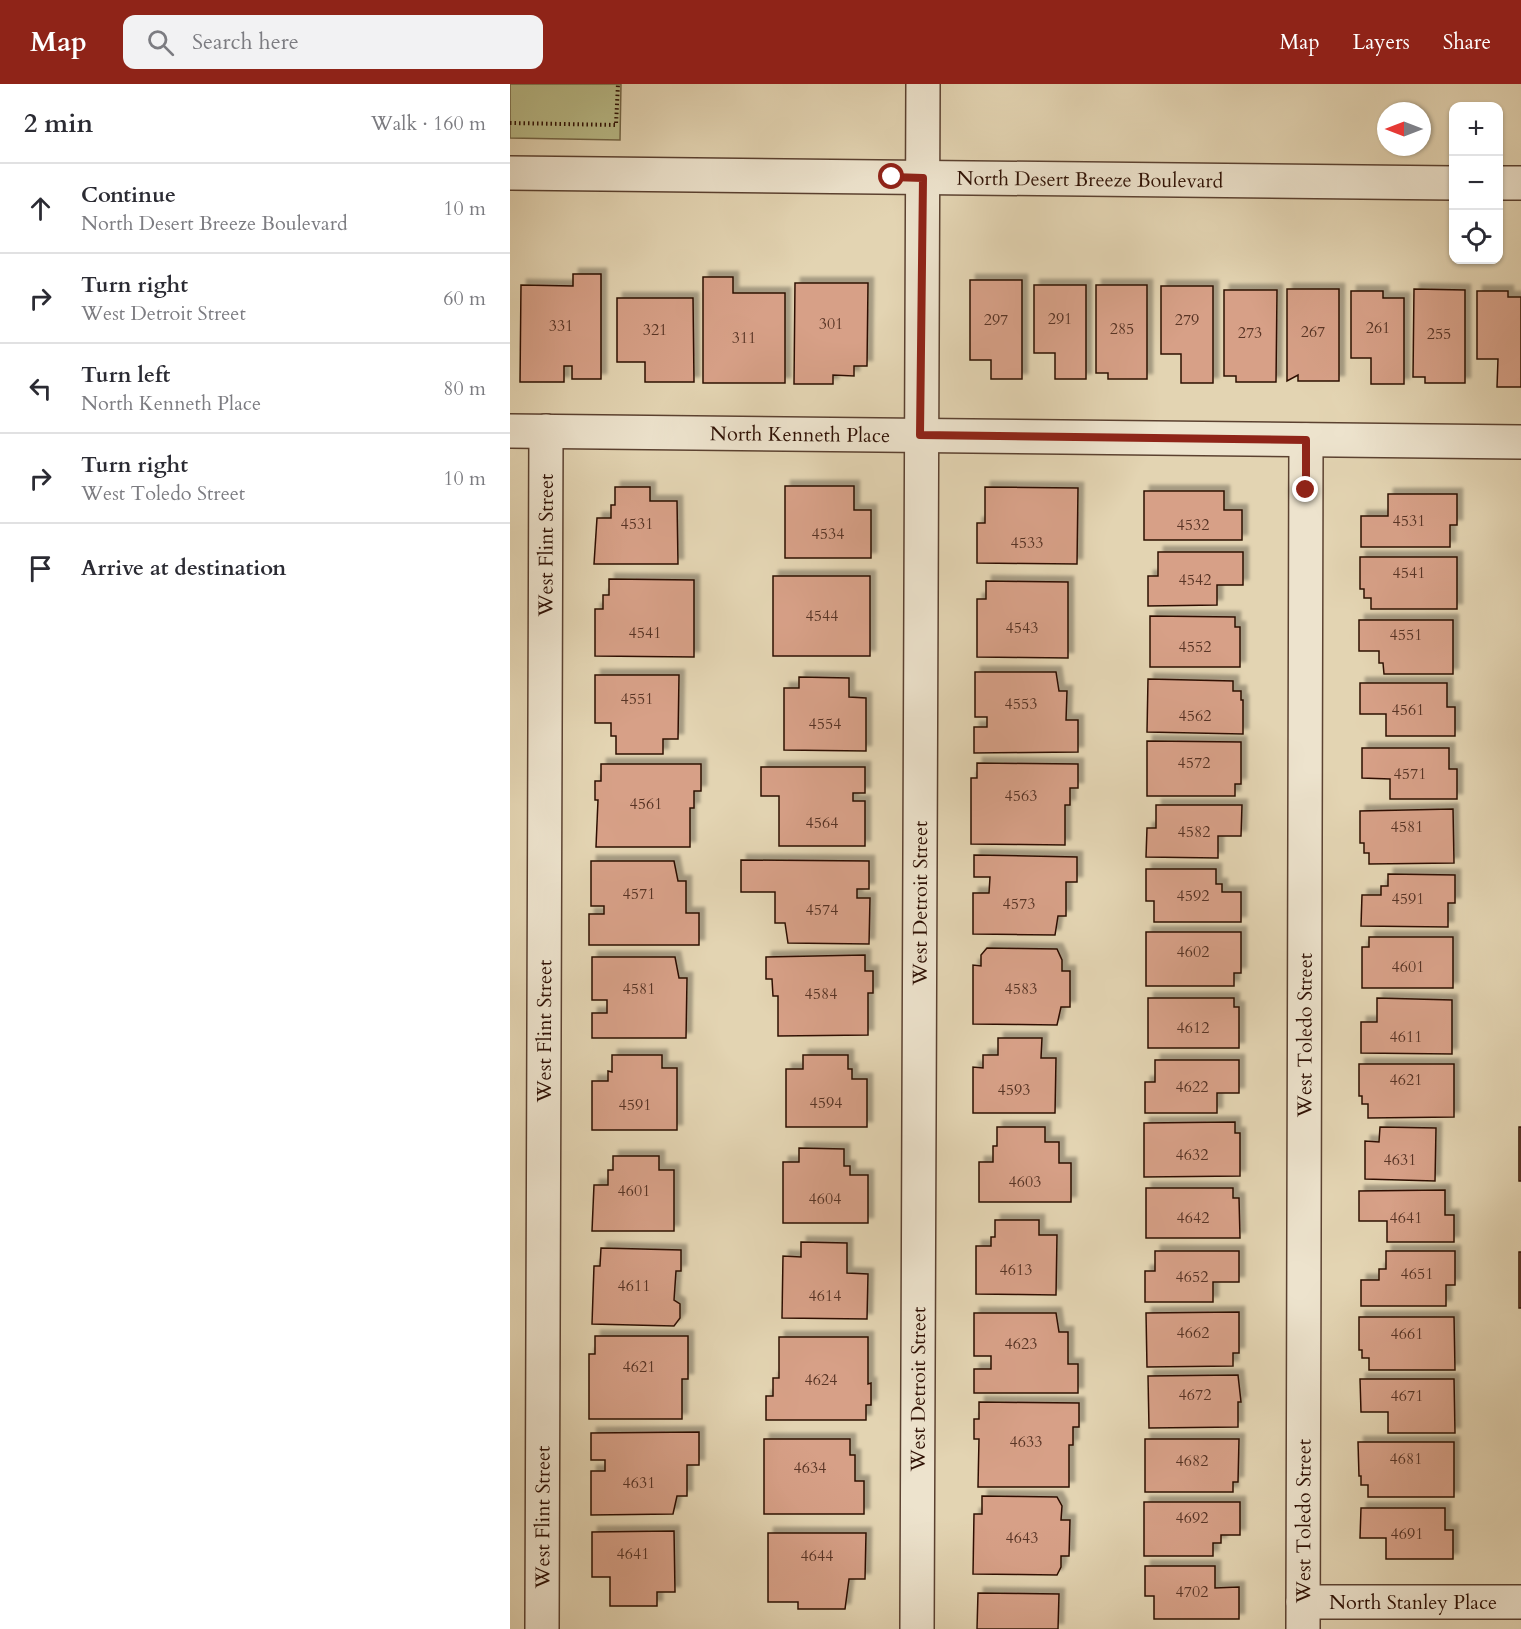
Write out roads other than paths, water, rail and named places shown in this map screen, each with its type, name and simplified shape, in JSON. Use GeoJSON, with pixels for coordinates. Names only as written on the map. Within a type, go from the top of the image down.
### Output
{"type":"FeatureCollection","features":[{"type":"Feature","properties":{"kind":"street","name":"West Detroit Street"},"geometry":{"type":"LineString","coordinates":[[917,1629],[923,84]]}},
{"type":"Feature","properties":{"kind":"street","name":"North Desert Breeze Boulevard"},"geometry":{"type":"LineString","coordinates":[[510,173],[1449,183]]}},
{"type":"Feature","properties":{"kind":"street"},"geometry":{"type":"LineString","coordinates":[[1503,183],[1521,183]]}},
{"type":"Feature","properties":{"kind":"street","name":"North Kenneth Place"},"geometry":{"type":"LineString","coordinates":[[510,431],[1521,442]]}},
{"type":"Feature","properties":{"kind":"street","name":"West Flint Street"},"geometry":{"type":"LineString","coordinates":[[542,1629],[546,431]]}},
{"type":"Feature","properties":{"kind":"street","name":"West Toledo Street"},"geometry":{"type":"LineString","coordinates":[[1303,1615],[1306,440]]}},
{"type":"Feature","properties":{"kind":"street","name":"North Stanley Place"},"geometry":{"type":"LineString","coordinates":[[1303,1615],[1521,1602]]}}]}
